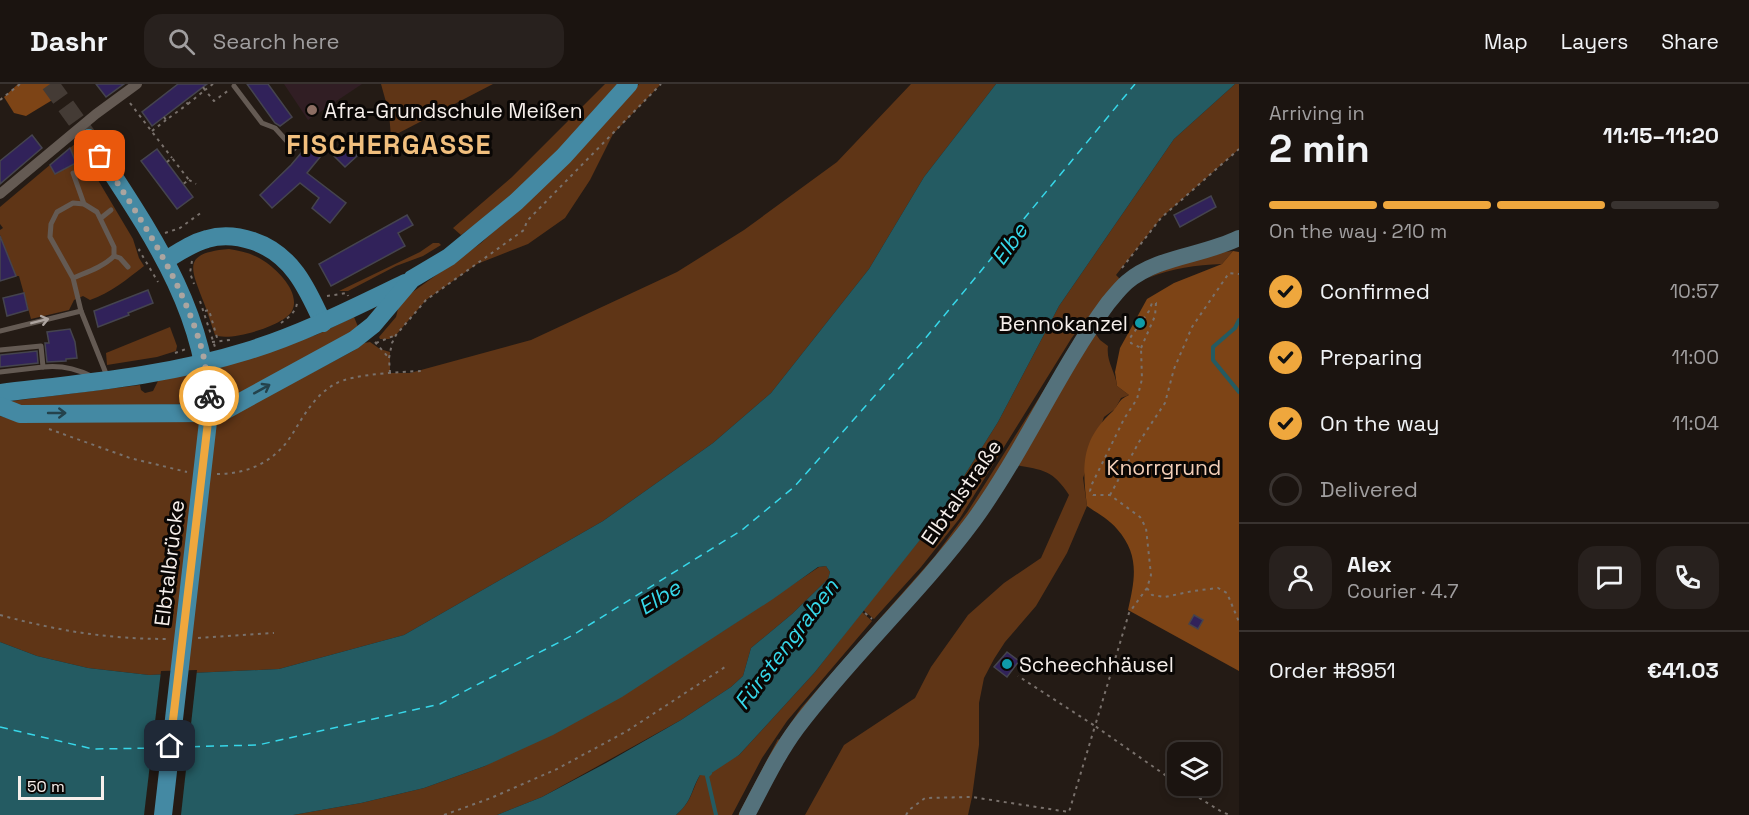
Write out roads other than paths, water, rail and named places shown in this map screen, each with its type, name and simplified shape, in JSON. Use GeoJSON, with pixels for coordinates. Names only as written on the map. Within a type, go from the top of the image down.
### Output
{"type":"FeatureCollection","features":[{"type":"Feature","properties":{"kind":"main road"},"geometry":{"type":"LineString","coordinates":[[0,393],[104,381],[178,369],[245,352],[323,323],[412,279],[469,242],[516,202],[564,156],[629,84]]}},
{"type":"Feature","properties":{"kind":"main road","name":"Elbtalbrücke"},"geometry":{"type":"LineString","coordinates":[[88,138],[146,245],[166,260],[201,314],[209,405],[163,815]]}},
{"type":"Feature","properties":{"kind":"main road"},"geometry":{"type":"LineString","coordinates":[[166,260],[192,244],[225,235],[246,238],[270,247],[296,272],[323,323]]}},
{"type":"Feature","properties":{"kind":"main road"},"geometry":{"type":"LineString","coordinates":[[0,406],[20,414],[209,405],[224,411],[354,340],[373,325],[412,279]]}},
{"type":"Feature","properties":{"kind":"street"},"geometry":{"type":"LineString","coordinates":[[0,194],[96,114],[138,84]]}},
{"type":"Feature","properties":{"kind":"street","name":"Elbtalstraße"},"geometry":{"type":"LineString","coordinates":[[747,815],[777,759],[797,728],[844,671],[920,587],[975,518],[1108,303],[1125,284],[1150,268],[1214,249],[1239,238]]}},
{"type":"Feature","properties":{"kind":"lane"},"geometry":{"type":"LineString","coordinates":[[234,86],[262,123],[274,128],[294,149]]}},
{"type":"Feature","properties":{"kind":"lane"},"geometry":{"type":"LineString","coordinates":[[73,173],[84,204]]}},
{"type":"Feature","properties":{"kind":"lane"},"geometry":{"type":"LineString","coordinates":[[104,381],[99,353],[81,311],[73,278],[50,237],[51,224],[57,212],[73,203],[84,204],[97,212],[114,247],[114,256]]}},
{"type":"Feature","properties":{"kind":"lane"},"geometry":{"type":"LineString","coordinates":[[101,218],[111,210]]}},
{"type":"Feature","properties":{"kind":"lane"},"geometry":{"type":"LineString","coordinates":[[73,278],[96,269],[114,256]]}},
{"type":"Feature","properties":{"kind":"lane"},"geometry":{"type":"LineString","coordinates":[[114,256],[120,258],[128,267]]}},
{"type":"Feature","properties":{"kind":"lane"},"geometry":{"type":"LineString","coordinates":[[0,332],[81,311]]}},
{"type":"Feature","properties":{"kind":"lane"},"geometry":{"type":"LineString","coordinates":[[0,350],[41,346],[43,367]]}},
{"type":"Feature","properties":{"kind":"lane"},"geometry":{"type":"LineString","coordinates":[[0,372],[57,365],[80,370],[104,381]]}},
{"type":"Feature","properties":{"kind":"water","name":"Elbe"},"geometry":{"type":"Polygon","coordinates":[[[996,84],[1235,84],[1174,139],[1059,306],[998,422],[939,516],[815,672],[739,755],[707,776],[700,775],[682,810],[676,815],[497,815],[542,797],[606,763],[681,720],[731,687],[743,676],[751,648],[792,614],[828,579],[830,572],[826,566],[818,567],[622,697],[553,735],[485,766],[424,788],[361,803],[293,815],[0,815],[0,642],[37,656],[88,668],[149,675],[279,669],[404,635],[603,521],[713,443],[771,393],[869,269],[924,177],[996,84]]]}},
{"type":"Feature","properties":{"kind":"waterway"},"geometry":{"type":"LineString","coordinates":[[1239,320],[1235,328],[1213,347],[1213,360],[1239,392]]}},
{"type":"Feature","properties":{"kind":"waterway","name":"Fürstengraben"},"geometry":{"type":"LineString","coordinates":[[710,773],[707,776],[716,815]]}},
{"type":"Feature","properties":{"kind":"tunnel"},"geometry":{"type":"LineString","coordinates":[[50,84],[89,138]]}},
{"type":"Feature","properties":{"kind":"place","name":"Afra-Grundschule Meißen"},"geometry":{"type":"Point","coordinates":[312,110]}},
{"type":"Feature","properties":{"kind":"place","name":"Bennokanzel"},"geometry":{"type":"Point","coordinates":[1140,323]}},
{"type":"Feature","properties":{"kind":"place","name":"Scheechhäusel"},"geometry":{"type":"Point","coordinates":[1007,664]}},
{"type":"Feature","properties":{"kind":"district","name":"FISCHERGASSE"},"geometry":{"type":"Point","coordinates":[389,144]}},
{"type":"Feature","properties":{"kind":"park label","name":"Knorrgrund"},"geometry":{"type":"Point","coordinates":[1164,467]}}]}
